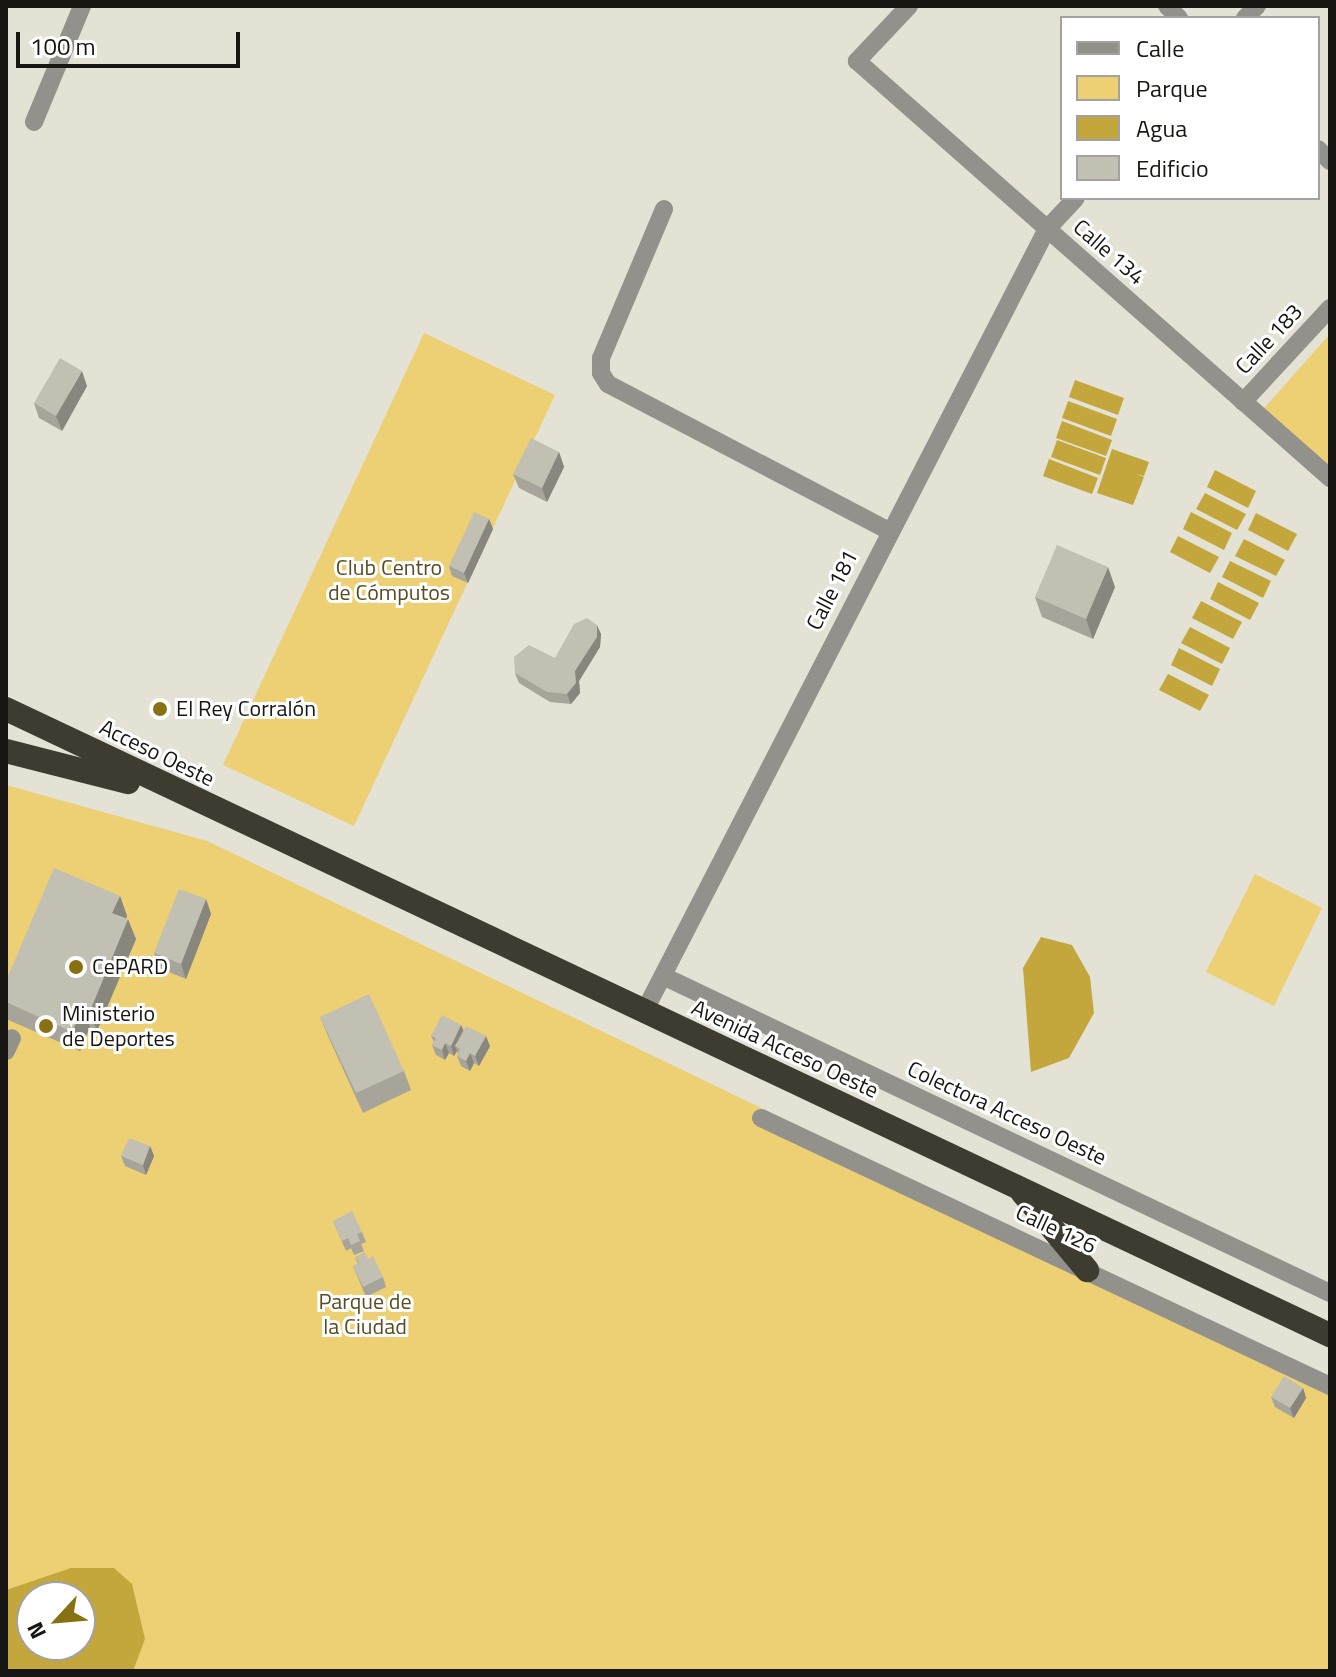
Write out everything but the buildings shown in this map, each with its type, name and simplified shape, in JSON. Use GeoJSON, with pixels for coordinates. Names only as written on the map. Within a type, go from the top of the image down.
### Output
{"type":"FeatureCollection","features":[{"type":"Feature","properties":{"kind":"highway","name":"Acceso Oeste"},"geometry":{"type":"LineString","coordinates":[[6,709],[218,812]]}},
{"type":"Feature","properties":{"kind":"highway","name":"Acceso Oeste"},"geometry":{"type":"LineString","coordinates":[[6,751],[81,766],[218,812]]}},
{"type":"Feature","properties":{"kind":"highway","name":"Avenida Acceso Oeste"},"geometry":{"type":"LineString","coordinates":[[218,812],[1330,1335]]}},
{"type":"Feature","properties":{"kind":"highway"},"geometry":{"type":"LineString","coordinates":[[1018,1187],[1087,1270]]}},
{"type":"Feature","properties":{"kind":"street"},"geometry":{"type":"LineString","coordinates":[[34,122],[82,6]]}},
{"type":"Feature","properties":{"kind":"street","name":"Calle 134"},"geometry":{"type":"LineString","coordinates":[[909,6],[857,61],[1330,478]]}},
{"type":"Feature","properties":{"kind":"street","name":"Calle 181"},"geometry":{"type":"LineString","coordinates":[[644,1012],[1047,229],[1074,200]]}},
{"type":"Feature","properties":{"kind":"street"},"geometry":{"type":"LineString","coordinates":[[664,209],[601,358],[601,373],[608,384],[889,531]]}},
{"type":"Feature","properties":{"kind":"street","name":"Calle 183"},"geometry":{"type":"LineString","coordinates":[[1243,402],[1330,308]]}},
{"type":"Feature","properties":{"kind":"street","name":"Colectora Acceso Oeste"},"geometry":{"type":"LineString","coordinates":[[663,976],[1330,1293]]}},
{"type":"Feature","properties":{"kind":"street","name":"Calle 126"},"geometry":{"type":"LineString","coordinates":[[761,1118],[1330,1386]]}},
{"type":"Feature","properties":{"kind":"green space","name":"Club Centro de Cómputos"},"geometry":{"type":"Polygon","coordinates":[[[424,333],[555,395],[354,826],[223,765],[424,333]]]}},
{"type":"Feature","properties":{"kind":"green space"},"geometry":{"type":"Polygon","coordinates":[[[1330,334],[1330,485],[1257,416],[1330,334]]]}},
{"type":"Feature","properties":{"kind":"green space","name":"Parque de la Ciudad"},"geometry":{"type":"Polygon","coordinates":[[[6,785],[207,841],[1330,1382],[1330,1671],[6,1671],[6,785]]]}},
{"type":"Feature","properties":{"kind":"green space"},"geometry":{"type":"Polygon","coordinates":[[[1255,874],[1322,908],[1274,1006],[1206,972],[1255,874]]]}},
{"type":"Feature","properties":{"kind":"water"},"geometry":{"type":"Polygon","coordinates":[[[1075,380],[1124,398],[1118,415],[1069,397],[1075,380]]]}},
{"type":"Feature","properties":{"kind":"water"},"geometry":{"type":"Polygon","coordinates":[[[1068,401],[1117,419],[1111,436],[1062,418],[1068,401]]]}},
{"type":"Feature","properties":{"kind":"water"},"geometry":{"type":"Polygon","coordinates":[[[1062,421],[1112,440],[1106,456],[1056,438],[1062,421]]]}},
{"type":"Feature","properties":{"kind":"water"},"geometry":{"type":"Polygon","coordinates":[[[1057,440],[1106,458],[1100,475],[1051,457],[1057,440]]]}},
{"type":"Feature","properties":{"kind":"water"},"geometry":{"type":"Polygon","coordinates":[[[1112,449],[1149,462],[1144,476],[1136,474],[1144,477],[1133,505],[1097,493],[1112,449]]]}},
{"type":"Feature","properties":{"kind":"water"},"geometry":{"type":"Polygon","coordinates":[[[1049,459],[1098,478],[1092,494],[1043,476],[1049,459]]]}},
{"type":"Feature","properties":{"kind":"water"},"geometry":{"type":"Polygon","coordinates":[[[1215,470],[1256,491],[1248,508],[1207,487],[1215,470]]]}},
{"type":"Feature","properties":{"kind":"water"},"geometry":{"type":"Polygon","coordinates":[[[1205,493],[1246,514],[1237,530],[1196,509],[1205,493]]]}},
{"type":"Feature","properties":{"kind":"water"},"geometry":{"type":"Polygon","coordinates":[[[1191,512],[1232,533],[1224,550],[1183,529],[1191,512]]]}},
{"type":"Feature","properties":{"kind":"water"},"geometry":{"type":"Polygon","coordinates":[[[1256,513],[1297,534],[1288,551],[1248,530],[1256,513]]]}},
{"type":"Feature","properties":{"kind":"water"},"geometry":{"type":"Polygon","coordinates":[[[1178,536],[1219,557],[1210,573],[1170,552],[1178,536]]]}},
{"type":"Feature","properties":{"kind":"water"},"geometry":{"type":"Polygon","coordinates":[[[1244,539],[1285,560],[1276,576],[1235,556],[1244,539]]]}},
{"type":"Feature","properties":{"kind":"water"},"geometry":{"type":"Polygon","coordinates":[[[1230,561],[1271,581],[1263,598],[1222,577],[1230,561]]]}},
{"type":"Feature","properties":{"kind":"water"},"geometry":{"type":"Polygon","coordinates":[[[1218,582],[1259,603],[1250,620],[1210,599],[1218,582]]]}},
{"type":"Feature","properties":{"kind":"water"},"geometry":{"type":"Polygon","coordinates":[[[1201,601],[1242,622],[1233,639],[1192,618],[1201,601]]]}},
{"type":"Feature","properties":{"kind":"water"},"geometry":{"type":"Polygon","coordinates":[[[1190,627],[1230,648],[1222,664],[1181,643],[1190,627]]]}},
{"type":"Feature","properties":{"kind":"water"},"geometry":{"type":"Polygon","coordinates":[[[1179,648],[1220,669],[1212,686],[1171,665],[1179,648]]]}},
{"type":"Feature","properties":{"kind":"water"},"geometry":{"type":"Polygon","coordinates":[[[1168,674],[1209,695],[1200,711],[1159,690],[1168,674]]]}},
{"type":"Feature","properties":{"kind":"water"},"geometry":{"type":"Polygon","coordinates":[[[1041,937],[1072,945],[1090,977],[1094,1013],[1069,1058],[1031,1072],[1023,968],[1041,937]]]}},
{"type":"Feature","properties":{"kind":"water"},"geometry":{"type":"Polygon","coordinates":[[[71,1568],[114,1568],[132,1584],[145,1639],[133,1671],[6,1671],[6,1590],[16,1587],[16,1661],[96,1661],[96,1581],[33,1581],[71,1568]]]}},
{"type":"Feature","properties":{"kind":"place","name":"El Rey Corralón"},"geometry":{"type":"Point","coordinates":[160,709]}},
{"type":"Feature","properties":{"kind":"place","name":"CePARD"},"geometry":{"type":"Point","coordinates":[76,967]}},
{"type":"Feature","properties":{"kind":"place","name":"Ministerio de Deportes"},"geometry":{"type":"Point","coordinates":[46,1026]}}]}
